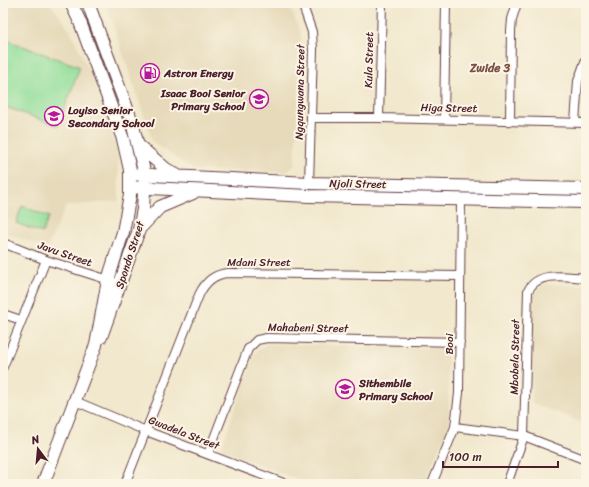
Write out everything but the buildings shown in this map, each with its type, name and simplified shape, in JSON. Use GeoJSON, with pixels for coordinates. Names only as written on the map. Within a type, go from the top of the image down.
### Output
{"type":"FeatureCollection","features":[{"type":"Feature","properties":{"kind":"main road","name":"Spondo Street"},"geometry":{"type":"LineString","coordinates":[[71,3],[80,22],[123,140],[130,174],[130,187],[123,232],[108,280],[96,345]]}},
{"type":"Feature","properties":{"kind":"main road","name":"Spondo Street"},"geometry":{"type":"LineString","coordinates":[[43,484],[96,345],[108,322],[139,230],[146,188],[139,146],[130,115],[88,3]]}},
{"type":"Feature","properties":{"kind":"main road"},"geometry":{"type":"LineString","coordinates":[[139,146],[166,169],[179,177]]}},
{"type":"Feature","properties":{"kind":"main road","name":"Njoli Street"},"geometry":{"type":"LineString","coordinates":[[130,174],[309,183],[586,189]]}},
{"type":"Feature","properties":{"kind":"main road","name":"Njoli Street"},"geometry":{"type":"LineString","coordinates":[[130,187],[308,196],[586,202]]}},
{"type":"Feature","properties":{"kind":"main road"},"geometry":{"type":"LineString","coordinates":[[139,230],[148,218],[160,207],[198,191]]}},
{"type":"Feature","properties":{"kind":"street","name":"Ngqungwana Street"},"geometry":{"type":"LineString","coordinates":[[302,3],[312,32],[312,118],[309,183]]}},
{"type":"Feature","properties":{"kind":"street","name":"Kula Street"},"geometry":{"type":"LineString","coordinates":[[379,118],[382,3]]}},
{"type":"Feature","properties":{"kind":"street"},"geometry":{"type":"LineString","coordinates":[[444,119],[446,3]]}},
{"type":"Feature","properties":{"kind":"street"},"geometry":{"type":"LineString","coordinates":[[510,121],[511,31],[512,18],[517,3]]}},
{"type":"Feature","properties":{"kind":"street"},"geometry":{"type":"LineString","coordinates":[[575,122],[578,81],[586,59]]}},
{"type":"Feature","properties":{"kind":"street","name":"Higa Street"},"geometry":{"type":"LineString","coordinates":[[312,118],[444,119],[586,123]]}},
{"type":"Feature","properties":{"kind":"street","name":"Booi"},"geometry":{"type":"LineString","coordinates":[[432,484],[455,427],[459,393],[461,199]]}},
{"type":"Feature","properties":{"kind":"street","name":"Javu Street"},"geometry":{"type":"LineString","coordinates":[[3,243],[46,260],[120,285]]}},
{"type":"Feature","properties":{"kind":"street"},"geometry":{"type":"LineString","coordinates":[[3,367],[46,260]]}},
{"type":"Feature","properties":{"kind":"street","name":"Mdani Street"},"geometry":{"type":"LineString","coordinates":[[126,484],[203,287],[220,273],[460,276]]}},
{"type":"Feature","properties":{"kind":"street","name":"Mbobela Street"},"geometry":{"type":"LineString","coordinates":[[507,484],[524,436],[528,291],[535,282],[546,278],[586,278]]}},
{"type":"Feature","properties":{"kind":"street"},"geometry":{"type":"LineString","coordinates":[[3,314],[21,320]]}},
{"type":"Feature","properties":{"kind":"street","name":"Mahabeni Street"},"geometry":{"type":"LineString","coordinates":[[208,454],[248,348],[257,340],[266,338],[460,342]]}},
{"type":"Feature","properties":{"kind":"street","name":"Gwadela Street"},"geometry":{"type":"LineString","coordinates":[[75,401],[146,431],[286,484]]}},
{"type":"Feature","properties":{"kind":"street"},"geometry":{"type":"LineString","coordinates":[[455,427],[524,436],[586,460]]}},
{"type":"Feature","properties":{"kind":"shaded area","name":"Loyiso Senior Secondary School"},"geometry":{"type":"Polygon","coordinates":[[[3,3],[49,3],[54,8],[71,32],[93,80],[118,152],[119,201],[66,206],[47,248],[3,232],[3,3]]]}},
{"type":"Feature","properties":{"kind":"shaded area"},"geometry":{"type":"Polygon","coordinates":[[[109,3],[288,3],[301,34],[295,165],[286,172],[193,170],[153,142],[108,10],[109,3]]]}},
{"type":"Feature","properties":{"kind":"shaded area"},"geometry":{"type":"Polygon","coordinates":[[[544,284],[586,286],[586,424],[532,403],[532,296],[544,284]]]}},
{"type":"Feature","properties":{"kind":"shaded area","name":"Sithembile Primary School"},"geometry":{"type":"Polygon","coordinates":[[[266,344],[448,348],[449,425],[423,484],[308,484],[221,449],[255,353],[266,344]]]}},
{"type":"Feature","properties":{"kind":"green space"},"geometry":{"type":"Polygon","coordinates":[[[3,39],[80,67],[58,126],[3,106],[3,39]]]}},
{"type":"Feature","properties":{"kind":"green space"},"geometry":{"type":"Polygon","coordinates":[[[22,206],[49,217],[42,233],[16,223],[22,206]]]}},
{"type":"Feature","properties":{"kind":"place","name":"Astron Energy"},"geometry":{"type":"Point","coordinates":[150,73]}},
{"type":"Feature","properties":{"kind":"place","name":"Isaac Booi Senior Primary School"},"geometry":{"type":"Point","coordinates":[259,99]}},
{"type":"Feature","properties":{"kind":"place","name":"Loyiso Senior Secondary School"},"geometry":{"type":"Point","coordinates":[54,116]}},
{"type":"Feature","properties":{"kind":"place","name":"Sithembile Primary School"},"geometry":{"type":"Point","coordinates":[345,389]}},
{"type":"Feature","properties":{"kind":"district","name":"Zwide 3"},"geometry":{"type":"Point","coordinates":[490,68]}}]}
